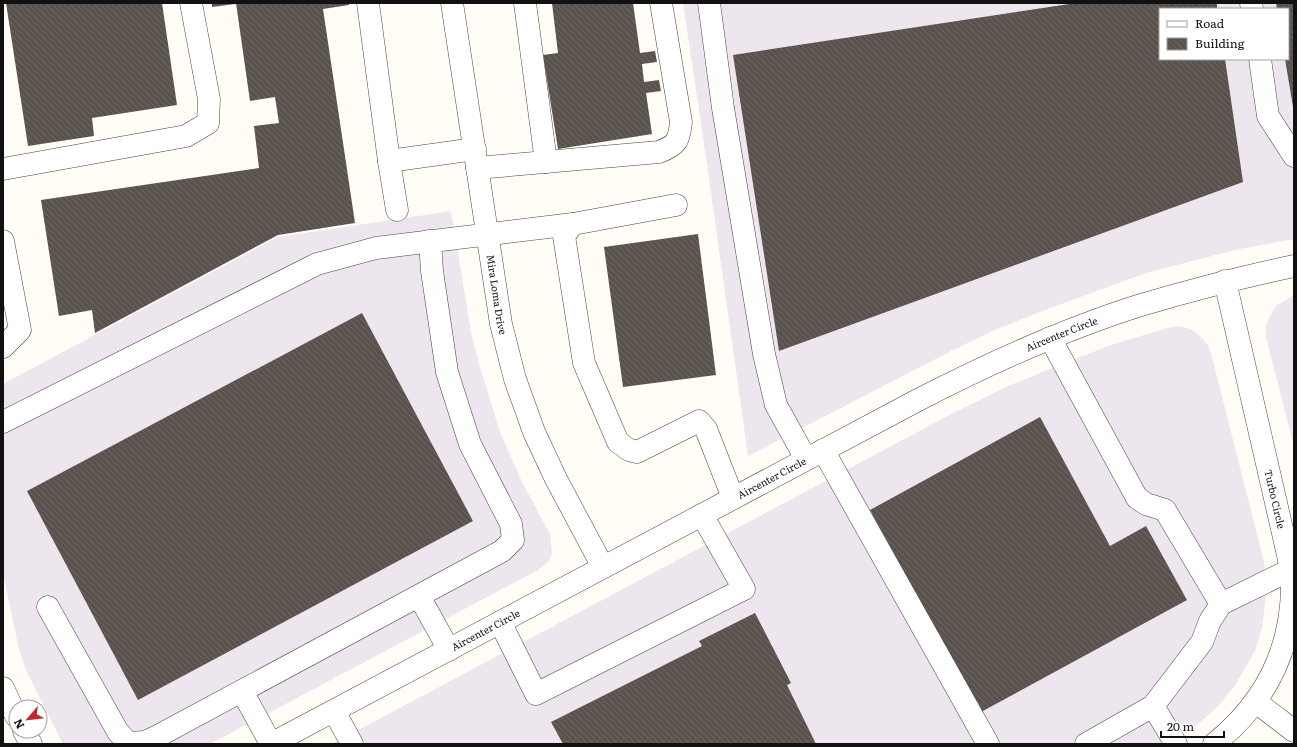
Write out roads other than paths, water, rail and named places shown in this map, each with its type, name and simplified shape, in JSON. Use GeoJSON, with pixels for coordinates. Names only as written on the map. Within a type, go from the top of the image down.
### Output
{"type":"FeatureCollection","features":[{"type":"Feature","properties":{"kind":"street"},"geometry":{"type":"LineString","coordinates":[[3,170],[186,136],[208,123],[209,99],[191,3]]}},
{"type":"Feature","properties":{"kind":"street"},"geometry":{"type":"LineString","coordinates":[[368,3],[397,210]]}},
{"type":"Feature","properties":{"kind":"street","name":"Mira Loma Drive"},"geometry":{"type":"LineString","coordinates":[[452,3],[501,324],[515,379],[534,432],[556,479],[603,567]]}},
{"type":"Feature","properties":{"kind":"street"},"geometry":{"type":"LineString","coordinates":[[524,3],[546,162]]}},
{"type":"Feature","properties":{"kind":"street"},"geometry":{"type":"LineString","coordinates":[[389,160],[476,159],[546,162],[659,152],[672,147],[680,135],[681,122],[661,3]]}},
{"type":"Feature","properties":{"kind":"street"},"geometry":{"type":"LineString","coordinates":[[708,3],[723,108],[764,354],[776,405],[815,455],[988,744]]}},
{"type":"Feature","properties":{"kind":"street"},"geometry":{"type":"LineString","coordinates":[[1260,60],[1268,116],[1294,156]]}},
{"type":"Feature","properties":{"kind":"street"},"geometry":{"type":"LineString","coordinates":[[3,422],[317,264],[376,248],[573,224],[676,205]]}},
{"type":"Feature","properties":{"kind":"street"},"geometry":{"type":"LineString","coordinates":[[573,224],[564,236],[584,363],[618,442],[629,450],[636,452],[699,421],[706,429],[734,498]]}},
{"type":"Feature","properties":{"kind":"street"},"geometry":{"type":"LineString","coordinates":[[3,241],[20,330],[3,347]]}},
{"type":"Feature","properties":{"kind":"street"},"geometry":{"type":"LineString","coordinates":[[48,607],[118,732],[128,743],[145,742],[502,551],[513,540],[511,524],[470,444],[447,372],[432,271],[430,241]]}},
{"type":"Feature","properties":{"kind":"street","name":"Aircenter Circle"},"geometry":{"type":"LineString","coordinates":[[271,744],[979,369],[1050,338],[1140,306],[1225,281],[1294,266]]}},
{"type":"Feature","properties":{"kind":"street","name":"Turbo Circle"},"geometry":{"type":"LineString","coordinates":[[1214,744],[1236,725],[1256,702],[1271,677],[1283,648],[1290,615],[1292,584],[1288,555],[1225,281]]}},
{"type":"Feature","properties":{"kind":"street"},"geometry":{"type":"LineString","coordinates":[[1050,338],[1137,498],[1146,504],[1165,510],[1221,604]]}},
{"type":"Feature","properties":{"kind":"street"},"geometry":{"type":"LineString","coordinates":[[500,622],[536,694],[744,589],[702,515]]}},
{"type":"Feature","properties":{"kind":"street"},"geometry":{"type":"LineString","coordinates":[[1086,744],[1153,706],[1202,642],[1210,621],[1221,604],[1290,570]]}},
{"type":"Feature","properties":{"kind":"street"},"geometry":{"type":"LineString","coordinates":[[419,596],[449,650]]}},
{"type":"Feature","properties":{"kind":"street"},"geometry":{"type":"LineString","coordinates":[[3,688],[8,699]]}},
{"type":"Feature","properties":{"kind":"street"},"geometry":{"type":"LineString","coordinates":[[242,691],[271,744]]}},
{"type":"Feature","properties":{"kind":"street"},"geometry":{"type":"LineString","coordinates":[[1256,702],[1294,731]]}},
{"type":"Feature","properties":{"kind":"street"},"geometry":{"type":"LineString","coordinates":[[1153,706],[1176,744]]}},
{"type":"Feature","properties":{"kind":"street"},"geometry":{"type":"LineString","coordinates":[[334,711],[352,744]]}}]}
